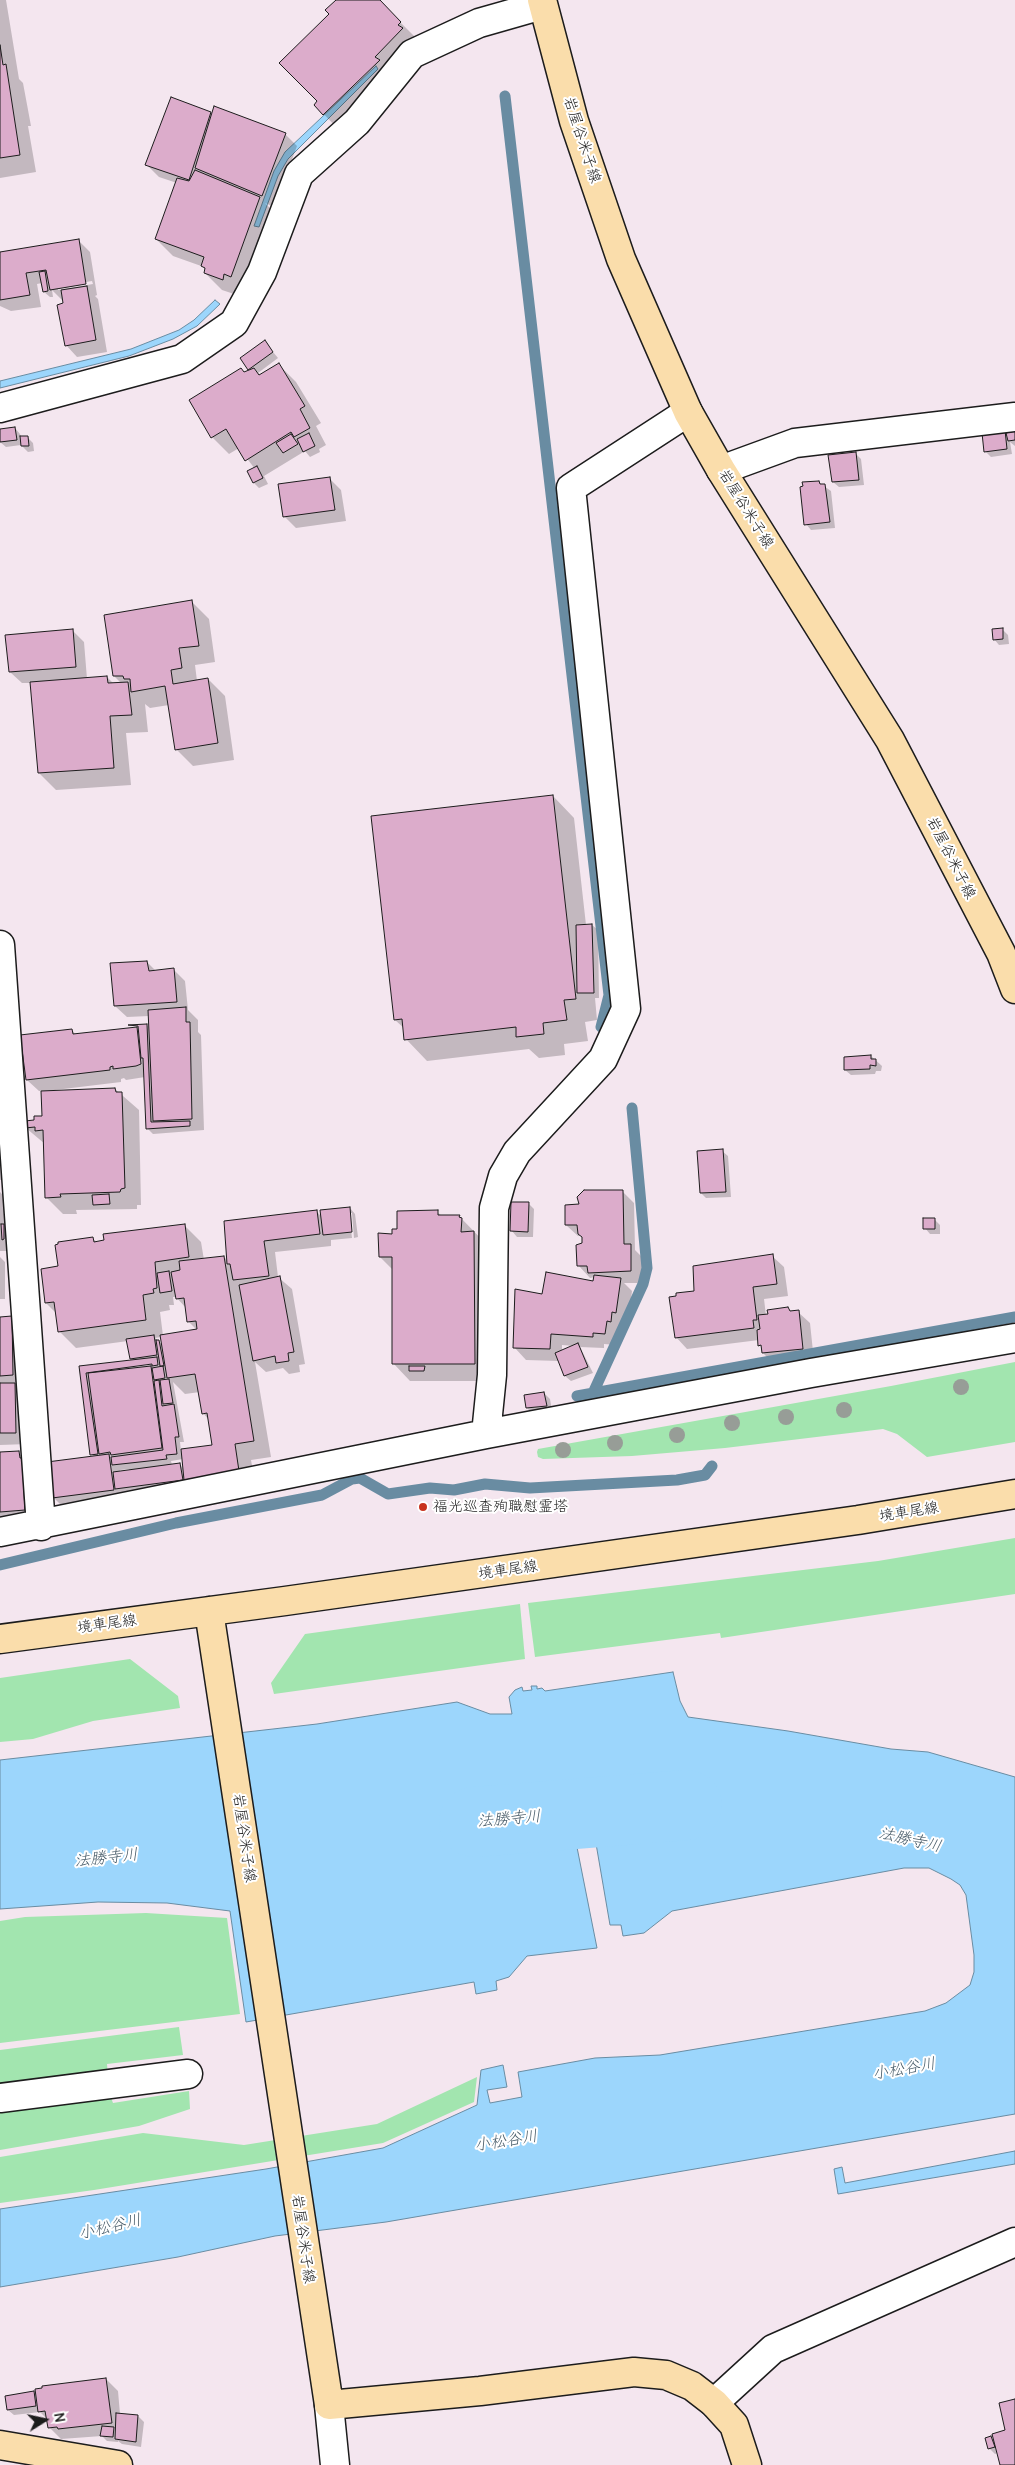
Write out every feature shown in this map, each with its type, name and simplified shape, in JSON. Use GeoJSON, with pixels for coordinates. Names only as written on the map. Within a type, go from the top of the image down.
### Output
{"type":"FeatureCollection","features":[{"type":"Feature","properties":{"kind":"main road","name":"岩屋谷米子線"},"geometry":{"type":"LineString","coordinates":[[542,3],[574,121],[620,259],[688,412],[721,470],[890,740],[1001,954],[1015,989]]}},
{"type":"Feature","properties":{"kind":"main road","name":"境車尾線"},"geometry":{"type":"LineString","coordinates":[[0,1639],[858,1520],[1015,1494]]}},
{"type":"Feature","properties":{"kind":"main road","name":"岩屋谷米子線"},"geometry":{"type":"LineString","coordinates":[[209,1611],[329,2405]]}},
{"type":"Feature","properties":{"kind":"main road"},"geometry":{"type":"LineString","coordinates":[[329,2405],[480,2391],[634,2372],[666,2375],[692,2386],[714,2403],[734,2425],[747,2465]]}},
{"type":"Feature","properties":{"kind":"main road"},"geometry":{"type":"LineString","coordinates":[[0,2444],[118,2465]]}},
{"type":"Feature","properties":{"kind":"street"},"geometry":{"type":"LineString","coordinates":[[0,408],[182,359],[234,323],[262,272],[299,174],[357,122],[412,54],[479,23],[542,3]]}},
{"type":"Feature","properties":{"kind":"street"},"geometry":{"type":"LineString","coordinates":[[486,1434],[492,1375],[494,1208],[502,1176],[517,1152],[603,1060],[626,1009],[571,488],[688,412]]}},
{"type":"Feature","properties":{"kind":"street"},"geometry":{"type":"LineString","coordinates":[[721,470],[795,444],[1015,417]]}},
{"type":"Feature","properties":{"kind":"street"},"geometry":{"type":"LineString","coordinates":[[0,945],[41,1526]]}},
{"type":"Feature","properties":{"kind":"street"},"geometry":{"type":"LineString","coordinates":[[0,1532],[41,1526],[486,1434],[810,1373],[1015,1338]]}},
{"type":"Feature","properties":{"kind":"street"},"geometry":{"type":"LineString","coordinates":[[0,2098],[188,2074]]}},
{"type":"Feature","properties":{"kind":"street"},"geometry":{"type":"LineString","coordinates":[[714,2403],[773,2349],[1015,2242]]}},
{"type":"Feature","properties":{"kind":"street"},"geometry":{"type":"LineString","coordinates":[[329,2405],[335,2465]]}},
{"type":"Feature","properties":{"kind":"green space"},"geometry":{"type":"Polygon","coordinates":[[[1015,1362],[1015,1442],[927,1457],[897,1434],[883,1429],[725,1448],[632,1456],[543,1459],[538,1457],[537,1452],[538,1449],[1015,1362]]]}},
{"type":"Feature","properties":{"kind":"green space"},"geometry":{"type":"Polygon","coordinates":[[[1015,1538],[1015,1594],[721,1638],[720,1633],[535,1657],[528,1603],[878,1561],[1015,1538]]]}},
{"type":"Feature","properties":{"kind":"green space"},"geometry":{"type":"Polygon","coordinates":[[[520,1604],[525,1659],[274,1694],[271,1683],[305,1634],[520,1604]]]}},
{"type":"Feature","properties":{"kind":"green space"},"geometry":{"type":"Polygon","coordinates":[[[130,1659],[178,1696],[180,1708],[93,1721],[33,1739],[0,1742],[0,1678],[130,1659]]]}},
{"type":"Feature","properties":{"kind":"green space"},"geometry":{"type":"Polygon","coordinates":[[[146,1913],[227,1918],[240,2014],[0,2043],[0,1921],[25,1917],[146,1913]]]}},
{"type":"Feature","properties":{"kind":"green space"},"geometry":{"type":"Polygon","coordinates":[[[179,2027],[183,2055],[107,2064],[108,2077],[0,2090],[0,2050],[179,2027]]]}},
{"type":"Feature","properties":{"kind":"green space"},"geometry":{"type":"Polygon","coordinates":[[[477,2077],[474,2102],[383,2143],[94,2190],[0,2203],[0,2157],[143,2133],[244,2145],[377,2124],[477,2077]]]}},
{"type":"Feature","properties":{"kind":"green space"},"geometry":{"type":"Polygon","coordinates":[[[189,2091],[190,2109],[139,2126],[0,2150],[0,2110],[110,2095],[113,2103],[189,2091]]]}},
{"type":"Feature","properties":{"kind":"water"},"geometry":{"type":"Polygon","coordinates":[[[376,66],[378,69],[288,159],[278,176],[259,227],[254,226],[274,171],[285,152],[376,66]]]}},
{"type":"Feature","properties":{"kind":"water"},"geometry":{"type":"Polygon","coordinates":[[[215,300],[220,304],[197,326],[173,339],[129,356],[0,388],[0,381],[131,349],[179,330],[194,320],[215,300]]]}},
{"type":"Feature","properties":{"kind":"water","name":"小松谷川"},"geometry":{"type":"Polygon","coordinates":[[[673,1672],[680,1701],[688,1717],[788,1731],[891,1749],[928,1752],[1015,1777],[1015,2114],[386,2222],[275,2236],[178,2257],[0,2287],[0,2209],[266,2169],[383,2148],[477,2105],[481,2070],[503,2065],[507,2087],[487,2090],[490,2103],[522,2097],[518,2072],[595,2058],[660,2055],[925,2011],[946,2003],[970,1985],[974,1972],[974,1955],[966,1895],[960,1885],[929,1868],[904,1868],[672,1911],[644,1933],[623,1936],[621,1925],[610,1925],[589,1803],[569,1807],[597,1948],[527,1956],[509,1977],[496,1981],[497,1990],[476,1994],[474,1982],[246,2022],[230,1911],[167,1903],[98,1902],[0,1909],[0,1760],[317,1724],[457,1702],[490,1714],[512,1714],[509,1697],[515,1690],[522,1687],[523,1691],[532,1690],[531,1686],[537,1686],[537,1689],[542,1688],[545,1691],[673,1672]]]}},
{"type":"Feature","properties":{"kind":"water"},"geometry":{"type":"Polygon","coordinates":[[[1015,2151],[1015,2164],[838,2194],[834,2169],[842,2167],[845,2183],[1015,2151]]]}},
{"type":"Feature","properties":{"kind":"building"},"geometry":{"type":"Polygon","coordinates":[[[336,0],[380,0],[401,22],[398,25],[403,28],[375,57],[380,60],[323,115],[314,105],[317,101],[279,63],[329,14],[325,10],[336,0]]]}},
{"type":"Feature","properties":{"kind":"building"},"geometry":{"type":"Polygon","coordinates":[[[0,45],[3,65],[6,64],[20,155],[0,158],[0,45]]]}},
{"type":"Feature","properties":{"kind":"building"},"geometry":{"type":"Polygon","coordinates":[[[171,97],[211,112],[189,180],[145,165],[171,97]]]}},
{"type":"Feature","properties":{"kind":"building"},"geometry":{"type":"Polygon","coordinates":[[[214,106],[286,133],[262,196],[195,168],[214,106]]]}},
{"type":"Feature","properties":{"kind":"building"},"geometry":{"type":"Polygon","coordinates":[[[195,170],[260,197],[231,277],[224,274],[223,280],[204,273],[205,268],[201,266],[204,257],[155,239],[177,178],[189,181],[195,170]]]}},
{"type":"Feature","properties":{"kind":"building"},"geometry":{"type":"Polygon","coordinates":[[[79,239],[86,284],[50,290],[46,270],[26,273],[30,295],[0,300],[0,252],[79,239]]]}},
{"type":"Feature","properties":{"kind":"building"},"geometry":{"type":"Polygon","coordinates":[[[45,271],[48,291],[43,292],[39,272],[45,271]]]}},
{"type":"Feature","properties":{"kind":"building"},"geometry":{"type":"Polygon","coordinates":[[[87,286],[96,340],[65,346],[57,305],[63,303],[61,290],[87,286]]]}},
{"type":"Feature","properties":{"kind":"building"},"geometry":{"type":"Polygon","coordinates":[[[265,340],[273,352],[248,370],[240,358],[265,340]]]}},
{"type":"Feature","properties":{"kind":"building"},"geometry":{"type":"Polygon","coordinates":[[[279,363],[305,406],[300,409],[310,428],[294,437],[291,432],[245,461],[226,429],[211,438],[189,400],[241,368],[244,372],[254,368],[259,375],[279,363]]]}},
{"type":"Feature","properties":{"kind":"building"},"geometry":{"type":"Polygon","coordinates":[[[15,427],[17,440],[0,442],[0,429],[15,427]]]}},
{"type":"Feature","properties":{"kind":"building"},"geometry":{"type":"Polygon","coordinates":[[[1005,430],[1007,449],[984,452],[982,433],[1005,430]]]}},
{"type":"Feature","properties":{"kind":"building"},"geometry":{"type":"Polygon","coordinates":[[[1015,431],[1015,440],[1008,441],[1006,433],[1015,431]]]}},
{"type":"Feature","properties":{"kind":"building"},"geometry":{"type":"Polygon","coordinates":[[[309,433],[315,446],[303,452],[297,439],[309,433]]]}},
{"type":"Feature","properties":{"kind":"building"},"geometry":{"type":"Polygon","coordinates":[[[291,434],[298,444],[283,453],[276,443],[291,434]]]}},
{"type":"Feature","properties":{"kind":"building"},"geometry":{"type":"Polygon","coordinates":[[[20,436],[28,436],[29,446],[21,446],[20,436]]]}},
{"type":"Feature","properties":{"kind":"building"},"geometry":{"type":"Polygon","coordinates":[[[856,452],[859,480],[832,482],[828,455],[856,452]]]}},
{"type":"Feature","properties":{"kind":"building"},"geometry":{"type":"Polygon","coordinates":[[[257,466],[263,478],[253,483],[247,471],[257,466]]]}},
{"type":"Feature","properties":{"kind":"building"},"geometry":{"type":"Polygon","coordinates":[[[330,477],[335,510],[283,517],[278,484],[330,477]]]}},
{"type":"Feature","properties":{"kind":"building"},"geometry":{"type":"Polygon","coordinates":[[[819,481],[820,484],[825,484],[830,522],[804,525],[800,487],[803,486],[802,482],[819,481]]]}},
{"type":"Feature","properties":{"kind":"building"},"geometry":{"type":"Polygon","coordinates":[[[192,600],[199,646],[179,648],[182,668],[171,670],[173,684],[208,678],[218,743],[175,750],[165,686],[131,692],[130,679],[124,679],[123,676],[113,676],[104,615],[192,600]]]}},
{"type":"Feature","properties":{"kind":"building"},"geometry":{"type":"Polygon","coordinates":[[[1003,628],[1003,639],[993,640],[992,629],[1003,628]]]}},
{"type":"Feature","properties":{"kind":"building"},"geometry":{"type":"Polygon","coordinates":[[[73,629],[76,667],[9,672],[5,635],[73,629]]]}},
{"type":"Feature","properties":{"kind":"building"},"geometry":{"type":"Polygon","coordinates":[[[107,676],[108,683],[128,682],[132,715],[110,716],[114,768],[38,773],[30,682],[107,676]]]}},
{"type":"Feature","properties":{"kind":"building"},"geometry":{"type":"Polygon","coordinates":[[[553,795],[576,999],[564,1000],[567,1020],[543,1023],[544,1034],[516,1037],[516,1027],[404,1040],[402,1019],[394,1020],[371,816],[553,795]]]}},
{"type":"Feature","properties":{"kind":"building"},"geometry":{"type":"Polygon","coordinates":[[[592,924],[594,993],[577,993],[576,925],[592,924]]]}},
{"type":"Feature","properties":{"kind":"building"},"geometry":{"type":"Polygon","coordinates":[[[147,961],[149,971],[174,968],[177,1002],[114,1006],[110,963],[147,961]]]}},
{"type":"Feature","properties":{"kind":"building"},"geometry":{"type":"Polygon","coordinates":[[[186,1007],[186,1022],[190,1022],[192,1119],[153,1121],[148,1010],[186,1007]]]}},
{"type":"Feature","properties":{"kind":"building"},"geometry":{"type":"Polygon","coordinates":[[[147,1024],[151,1122],[190,1121],[190,1126],[146,1129],[143,1058],[141,1058],[138,1026],[128,1025],[147,1024]]]}},
{"type":"Feature","properties":{"kind":"building"},"geometry":{"type":"Polygon","coordinates":[[[137,1027],[141,1064],[113,1069],[113,1066],[110,1067],[110,1070],[26,1080],[20,1035],[72,1029],[73,1034],[137,1027]]]}},
{"type":"Feature","properties":{"kind":"building"},"geometry":{"type":"Polygon","coordinates":[[[871,1055],[871,1059],[876,1059],[876,1066],[870,1065],[870,1069],[844,1070],[844,1057],[871,1055]]]}},
{"type":"Feature","properties":{"kind":"building"},"geometry":{"type":"Polygon","coordinates":[[[115,1088],[116,1092],[122,1092],[125,1188],[121,1189],[120,1192],[60,1194],[61,1197],[45,1198],[43,1130],[35,1131],[35,1127],[25,1128],[25,1121],[34,1120],[34,1116],[42,1116],[41,1091],[115,1088]]]}},
{"type":"Feature","properties":{"kind":"building"},"geometry":{"type":"Polygon","coordinates":[[[723,1149],[726,1192],[700,1193],[697,1151],[723,1149]]]}},
{"type":"Feature","properties":{"kind":"building"},"geometry":{"type":"Polygon","coordinates":[[[584,1190],[623,1190],[624,1244],[631,1244],[631,1271],[588,1273],[587,1266],[577,1266],[576,1245],[582,1243],[582,1237],[578,1234],[577,1225],[565,1225],[565,1205],[579,1204],[577,1197],[584,1190]]]}},
{"type":"Feature","properties":{"kind":"building"},"geometry":{"type":"Polygon","coordinates":[[[109,1194],[110,1204],[93,1205],[92,1195],[109,1194]]]}},
{"type":"Feature","properties":{"kind":"building"},"geometry":{"type":"Polygon","coordinates":[[[511,1202],[529,1202],[528,1232],[510,1231],[511,1202]]]}},
{"type":"Feature","properties":{"kind":"building"},"geometry":{"type":"Polygon","coordinates":[[[350,1207],[352,1232],[323,1235],[320,1210],[350,1207]]]}},
{"type":"Feature","properties":{"kind":"building"},"geometry":{"type":"Polygon","coordinates":[[[317,1210],[320,1234],[264,1241],[269,1276],[233,1280],[230,1264],[227,1264],[224,1221],[317,1210]]]}},
{"type":"Feature","properties":{"kind":"building"},"geometry":{"type":"Polygon","coordinates":[[[438,1210],[438,1215],[460,1215],[459,1217],[462,1218],[461,1232],[474,1231],[475,1364],[392,1364],[392,1257],[379,1257],[378,1233],[392,1234],[392,1229],[397,1229],[397,1211],[438,1210]]]}},
{"type":"Feature","properties":{"kind":"building"},"geometry":{"type":"Polygon","coordinates":[[[923,1218],[935,1218],[935,1229],[923,1229],[923,1218]]]}},
{"type":"Feature","properties":{"kind":"building"},"geometry":{"type":"Polygon","coordinates":[[[1,1224],[4,1224],[4,1239],[2,1240],[1,1224]]]}},
{"type":"Feature","properties":{"kind":"building"},"geometry":{"type":"Polygon","coordinates":[[[185,1224],[189,1257],[155,1262],[157,1288],[153,1289],[154,1293],[143,1295],[146,1320],[58,1332],[54,1302],[45,1303],[41,1269],[58,1266],[55,1245],[58,1242],[93,1237],[94,1242],[104,1240],[103,1234],[185,1224]]]}},
{"type":"Feature","properties":{"kind":"building"},"geometry":{"type":"Polygon","coordinates":[[[773,1254],[777,1284],[753,1287],[757,1320],[753,1320],[754,1328],[675,1338],[669,1297],[676,1296],[676,1293],[694,1291],[693,1266],[773,1254]]]}},
{"type":"Feature","properties":{"kind":"building"},"geometry":{"type":"Polygon","coordinates":[[[224,1256],[254,1441],[235,1444],[239,1471],[184,1480],[181,1449],[212,1445],[207,1413],[202,1414],[195,1374],[167,1378],[160,1335],[197,1329],[196,1321],[187,1322],[184,1298],[176,1299],[171,1272],[180,1270],[179,1261],[224,1256]]]}},
{"type":"Feature","properties":{"kind":"building"},"geometry":{"type":"Polygon","coordinates":[[[169,1271],[172,1291],[160,1293],[157,1273],[169,1271]]]}},
{"type":"Feature","properties":{"kind":"building"},"geometry":{"type":"Polygon","coordinates":[[[546,1272],[593,1281],[594,1275],[621,1278],[616,1313],[612,1312],[611,1322],[607,1321],[605,1334],[593,1333],[593,1337],[551,1334],[550,1349],[513,1348],[515,1289],[542,1294],[546,1272]]]}},
{"type":"Feature","properties":{"kind":"building"},"geometry":{"type":"Polygon","coordinates":[[[280,1276],[294,1352],[288,1353],[289,1361],[276,1363],[275,1356],[253,1361],[239,1285],[280,1276]]]}},
{"type":"Feature","properties":{"kind":"building"},"geometry":{"type":"Polygon","coordinates":[[[788,1307],[790,1311],[799,1310],[803,1349],[762,1353],[761,1345],[758,1346],[757,1330],[760,1329],[758,1315],[768,1314],[767,1310],[788,1307]]]}},
{"type":"Feature","properties":{"kind":"building"},"geometry":{"type":"Polygon","coordinates":[[[12,1316],[13,1375],[0,1376],[0,1317],[12,1316]]]}},
{"type":"Feature","properties":{"kind":"building"},"geometry":{"type":"Polygon","coordinates":[[[154,1335],[157,1355],[130,1359],[126,1339],[154,1335]]]}},
{"type":"Feature","properties":{"kind":"building"},"geometry":{"type":"Polygon","coordinates":[[[156,1340],[159,1340],[164,1366],[160,1366],[156,1340]]]}},
{"type":"Feature","properties":{"kind":"building"},"geometry":{"type":"Polygon","coordinates":[[[578,1343],[588,1367],[564,1376],[555,1353],[578,1343]]]}},
{"type":"Feature","properties":{"kind":"building"},"geometry":{"type":"Polygon","coordinates":[[[157,1357],[158,1365],[152,1366],[152,1364],[86,1373],[98,1454],[90,1455],[79,1366],[157,1357]]]}},
{"type":"Feature","properties":{"kind":"building"},"geometry":{"type":"Polygon","coordinates":[[[151,1366],[162,1448],[111,1455],[110,1452],[99,1454],[88,1373],[151,1366]]]}},
{"type":"Feature","properties":{"kind":"building"},"geometry":{"type":"Polygon","coordinates":[[[163,1366],[165,1378],[154,1380],[152,1368],[163,1366]]]}},
{"type":"Feature","properties":{"kind":"building"},"geometry":{"type":"Polygon","coordinates":[[[409,1366],[425,1366],[424,1371],[409,1371],[409,1366]]]}},
{"type":"Feature","properties":{"kind":"building"},"geometry":{"type":"Polygon","coordinates":[[[169,1379],[173,1403],[163,1404],[160,1380],[169,1379]]]}},
{"type":"Feature","properties":{"kind":"building"},"geometry":{"type":"Polygon","coordinates":[[[159,1380],[162,1406],[174,1404],[179,1437],[175,1437],[177,1454],[166,1455],[167,1459],[112,1465],[111,1457],[163,1450],[154,1381],[159,1380]]]}},
{"type":"Feature","properties":{"kind":"building"},"geometry":{"type":"Polygon","coordinates":[[[0,1383],[15,1383],[16,1433],[0,1433],[0,1383]]]}},
{"type":"Feature","properties":{"kind":"building"},"geometry":{"type":"Polygon","coordinates":[[[544,1392],[547,1406],[526,1408],[524,1395],[544,1392]]]}},
{"type":"Feature","properties":{"kind":"building"},"geometry":{"type":"Polygon","coordinates":[[[19,1451],[20,1458],[22,1458],[25,1510],[0,1512],[0,1452],[19,1451]]]}},
{"type":"Feature","properties":{"kind":"building"},"geometry":{"type":"Polygon","coordinates":[[[109,1454],[114,1490],[52,1498],[47,1462],[109,1454]]]}},
{"type":"Feature","properties":{"kind":"building"},"geometry":{"type":"Polygon","coordinates":[[[180,1463],[183,1480],[115,1489],[113,1472],[180,1463]]]}},
{"type":"Feature","properties":{"kind":"building"},"geometry":{"type":"Polygon","coordinates":[[[106,2378],[112,2423],[58,2429],[57,2427],[48,2428],[45,2411],[38,2412],[35,2389],[42,2388],[42,2386],[106,2378]]]}},
{"type":"Feature","properties":{"kind":"building"},"geometry":{"type":"Polygon","coordinates":[[[34,2391],[36,2406],[7,2410],[5,2396],[34,2391]]]}},
{"type":"Feature","properties":{"kind":"building"},"geometry":{"type":"Polygon","coordinates":[[[1015,2399],[1015,2465],[1000,2465],[992,2434],[1005,2430],[999,2403],[1015,2399]]]}},
{"type":"Feature","properties":{"kind":"building"},"geometry":{"type":"Polygon","coordinates":[[[116,2413],[138,2415],[136,2442],[115,2439],[116,2413]]]}},
{"type":"Feature","properties":{"kind":"building"},"geometry":{"type":"Polygon","coordinates":[[[102,2426],[114,2427],[113,2437],[100,2436],[102,2426]]]}},
{"type":"Feature","properties":{"kind":"building"},"geometry":{"type":"Polygon","coordinates":[[[991,2436],[995,2447],[988,2449],[985,2438],[991,2436]]]}},
{"type":"Feature","properties":{"kind":"waterway"},"geometry":{"type":"LineString","coordinates":[[505,96],[609,995],[601,1027]]}},
{"type":"Feature","properties":{"kind":"waterway"},"geometry":{"type":"LineString","coordinates":[[593,1393],[643,1284],[647,1268],[632,1108]]}},
{"type":"Feature","properties":{"kind":"waterway"},"geometry":{"type":"LineString","coordinates":[[577,1396],[1015,1317]]}},
{"type":"Feature","properties":{"kind":"waterway"},"geometry":{"type":"LineString","coordinates":[[0,1565],[176,1523],[322,1495],[352,1479],[360,1478],[388,1494],[430,1488],[454,1490],[485,1484],[530,1488],[677,1480],[705,1475],[712,1466]]}},
{"type":"Feature","properties":{"kind":"waterway","name":"法勝寺川"},"geometry":{"type":"LineString","coordinates":[[474,1822],[687,1805]]}},
{"type":"Feature","properties":{"kind":"place","name":"福光巡査殉職慰霊塔"},"geometry":{"type":"Point","coordinates":[423,1507]}}]}
